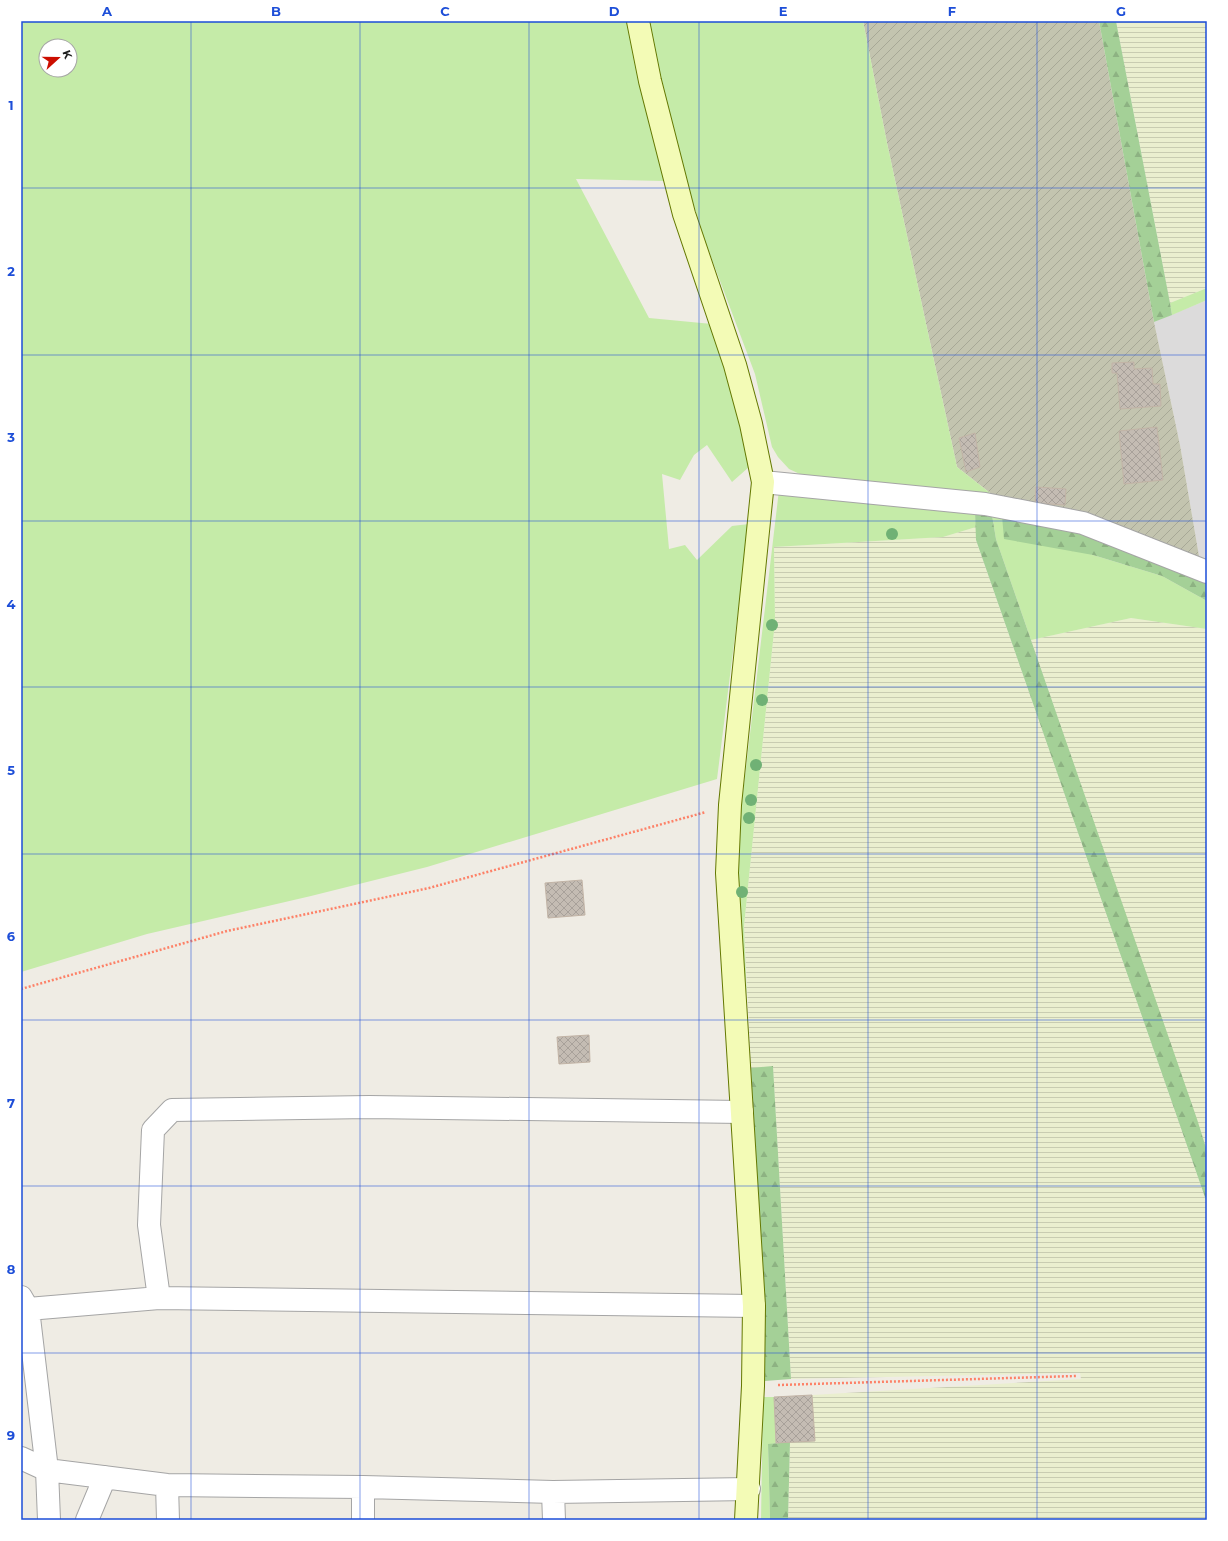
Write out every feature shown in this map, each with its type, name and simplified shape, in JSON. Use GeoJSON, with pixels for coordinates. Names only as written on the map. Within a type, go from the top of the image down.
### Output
{"type":"FeatureCollection","features":[{"type":"Feature","properties":{"kind":"street"},"geometry":{"type":"LineString","coordinates":[[638,21],[650,81],[684,214],[735,366],[751,424],[763,482],[730,805],[727,873],[754,1306],[753,1386],[746,1520]]}},
{"type":"Feature","properties":{"kind":"street"},"geometry":{"type":"LineString","coordinates":[[763,482],[985,504],[1083,524],[1207,572]]}},
{"type":"Feature","properties":{"kind":"street"},"geometry":{"type":"LineString","coordinates":[[160,1298],[149,1225],[152,1130],[172,1110],[369,1107],[742,1112]]}},
{"type":"Feature","properties":{"kind":"street"},"geometry":{"type":"LineString","coordinates":[[49,1520],[47,1470],[25,1303],[160,1298],[754,1306]]}},
{"type":"Feature","properties":{"kind":"street"},"geometry":{"type":"LineString","coordinates":[[21,1458],[47,1470],[167,1485],[363,1487],[553,1492],[748,1488]]}},
{"type":"Feature","properties":{"kind":"street"},"geometry":{"type":"LineString","coordinates":[[87,1520],[105,1477]]}},
{"type":"Feature","properties":{"kind":"street"},"geometry":{"type":"LineString","coordinates":[[167,1485],[168,1520]]}},
{"type":"Feature","properties":{"kind":"street"},"geometry":{"type":"LineString","coordinates":[[363,1487],[363,1520]]}},
{"type":"Feature","properties":{"kind":"street"},"geometry":{"type":"LineString","coordinates":[[553,1492],[554,1520]]}},
{"type":"Feature","properties":{"kind":"path"},"geometry":{"type":"LineString","coordinates":[[21,989],[227,931],[429,888],[730,805]]}},
{"type":"Feature","properties":{"kind":"path"},"geometry":{"type":"LineString","coordinates":[[753,1386],[1076,1376]]}},
{"type":"Feature","properties":{"kind":"shaded area"},"geometry":{"type":"Polygon","coordinates":[[[863,21],[1099,21],[1154,322],[1180,445],[1200,562],[999,500],[957,467],[887,143],[863,21]]]}},
{"type":"Feature","properties":{"kind":"shaded area"},"geometry":{"type":"Polygon","coordinates":[[[1116,21],[1207,21],[1207,288],[1170,303],[1116,21]]]}},
{"type":"Feature","properties":{"kind":"shaded area"},"geometry":{"type":"Polygon","coordinates":[[[1207,300],[1207,564],[1200,562],[1180,445],[1154,322],[1207,300]]]}},
{"type":"Feature","properties":{"kind":"shaded area"},"geometry":{"type":"Polygon","coordinates":[[[976,527],[976,540],[1207,1203],[1207,1520],[788,1520],[790,1442],[814,1441],[812,1395],[1081,1379],[1080,1373],[791,1379],[773,1067],[751,1068],[744,926],[775,621],[774,547],[943,537],[976,527]]]}},
{"type":"Feature","properties":{"kind":"shaded area"},"geometry":{"type":"Polygon","coordinates":[[[1131,618],[1207,629],[1207,1151],[1031,640],[1131,618]]]}},
{"type":"Feature","properties":{"kind":"green space"},"geometry":{"type":"Polygon","coordinates":[[[21,21],[630,21],[664,181],[576,179],[649,318],[712,324],[750,442],[749,467],[732,482],[707,445],[694,455],[680,480],[662,474],[669,549],[685,545],[697,560],[732,526],[749,524],[717,779],[427,867],[311,896],[147,934],[21,972],[21,21]]]}},
{"type":"Feature","properties":{"kind":"green space"},"geometry":{"type":"Polygon","coordinates":[[[648,21],[863,21],[887,143],[957,467],[999,500],[802,475],[789,469],[778,457],[772,447],[755,374],[705,241],[679,158],[648,21]]]}},
{"type":"Feature","properties":{"kind":"green space"},"geometry":{"type":"Polygon","coordinates":[[[1099,21],[1116,21],[1170,303],[1172,315],[1154,322],[1099,21]]]}},
{"type":"Feature","properties":{"kind":"green space"},"geometry":{"type":"Polygon","coordinates":[[[1207,288],[1207,300],[1172,315],[1170,303],[1207,288]]]}},
{"type":"Feature","properties":{"kind":"green space"},"geometry":{"type":"Polygon","coordinates":[[[779,490],[975,512],[976,527],[943,537],[774,547],[775,621],[744,926],[747,999],[736,874],[741,810],[779,490]]]}},
{"type":"Feature","properties":{"kind":"green space"},"geometry":{"type":"Polygon","coordinates":[[[975,512],[992,515],[996,539],[1197,1119],[1207,1151],[1207,1203],[976,540],[975,512]]]}},
{"type":"Feature","properties":{"kind":"green space"},"geometry":{"type":"Polygon","coordinates":[[[992,515],[1002,516],[1093,555],[1162,576],[1207,601],[1207,629],[1131,618],[1031,640],[996,539],[992,515]]]}},
{"type":"Feature","properties":{"kind":"green space"},"geometry":{"type":"Polygon","coordinates":[[[1002,516],[1072,529],[1207,577],[1207,601],[1162,576],[1093,555],[1004,539],[1002,516]]]}},
{"type":"Feature","properties":{"kind":"green space"},"geometry":{"type":"Polygon","coordinates":[[[773,1066],[791,1379],[765,1381],[751,1068],[773,1066]]]}},
{"type":"Feature","properties":{"kind":"green space"},"geometry":{"type":"Polygon","coordinates":[[[763,1397],[774,1397],[776,1443],[768,1445],[770,1520],[761,1520],[763,1397]]]}},
{"type":"Feature","properties":{"kind":"green space"},"geometry":{"type":"Polygon","coordinates":[[[790,1442],[788,1520],[770,1520],[768,1444],[790,1442]]]}},
{"type":"Feature","properties":{"kind":"building"},"geometry":{"type":"Polygon","coordinates":[[[1134,362],[1134,369],[1152,368],[1153,384],[1160,384],[1161,406],[1120,409],[1117,373],[1112,373],[1112,363],[1134,362]]]}},
{"type":"Feature","properties":{"kind":"building"},"geometry":{"type":"Polygon","coordinates":[[[1157,427],[1163,480],[1124,484],[1119,431],[1157,427]]]}},
{"type":"Feature","properties":{"kind":"building"},"geometry":{"type":"Polygon","coordinates":[[[975,433],[980,467],[966,472],[959,438],[975,433]]]}},
{"type":"Feature","properties":{"kind":"building"},"geometry":{"type":"Polygon","coordinates":[[[1036,487],[1066,489],[1065,505],[1035,503],[1036,487]]]}},
{"type":"Feature","properties":{"kind":"building"},"geometry":{"type":"Polygon","coordinates":[[[582,880],[585,915],[548,918],[545,883],[582,880]]]}},
{"type":"Feature","properties":{"kind":"building"},"geometry":{"type":"Polygon","coordinates":[[[589,1035],[590,1062],[559,1064],[557,1037],[589,1035]]]}},
{"type":"Feature","properties":{"kind":"building"},"geometry":{"type":"Polygon","coordinates":[[[812,1395],[815,1441],[776,1443],[774,1397],[812,1395]]]}}]}
